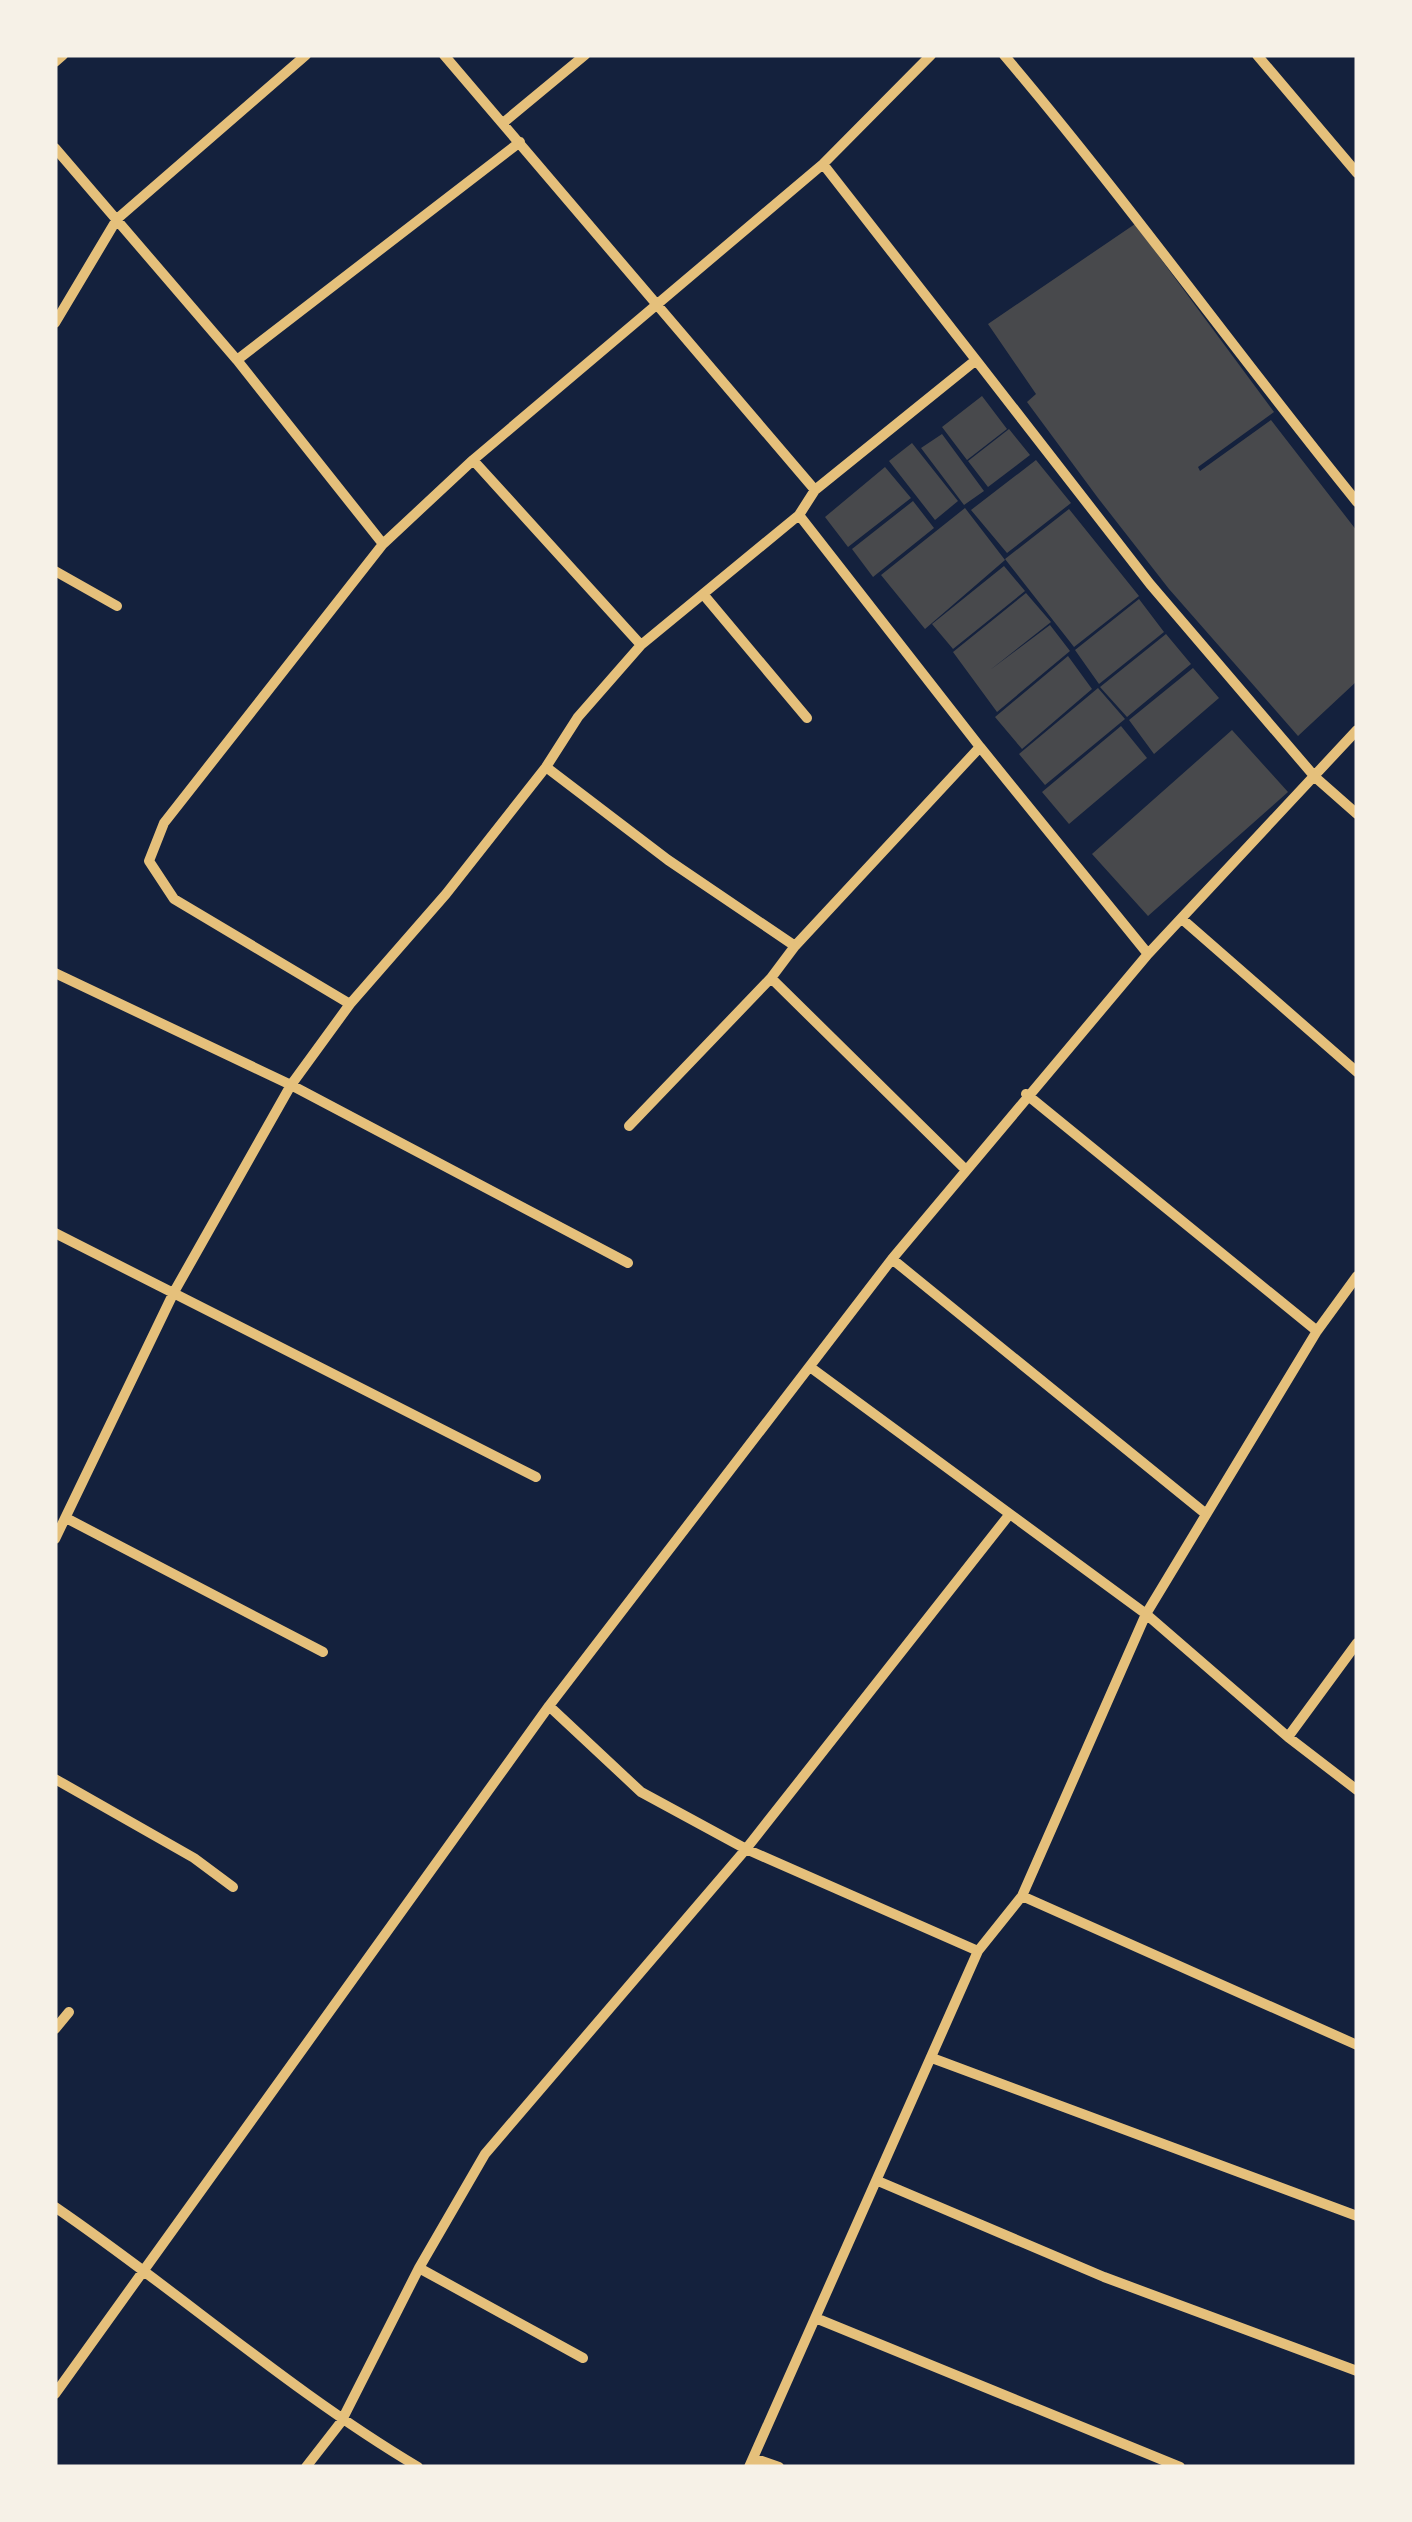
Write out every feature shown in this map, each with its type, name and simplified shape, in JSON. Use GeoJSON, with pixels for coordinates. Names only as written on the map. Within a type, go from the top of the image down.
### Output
{"type":"FeatureCollection","features":[{"type":"Feature","properties":{"kind":"street"},"geometry":{"type":"LineString","coordinates":[[55,62],[64,55]]}},
{"type":"Feature","properties":{"kind":"street"},"geometry":{"type":"LineString","coordinates":[[55,323],[118,218],[306,55]]}},
{"type":"Feature","properties":{"kind":"street"},"geometry":{"type":"LineString","coordinates":[[444,55],[815,490]]}},
{"type":"Feature","properties":{"kind":"street"},"geometry":{"type":"LineString","coordinates":[[503,123],[586,55]]}},
{"type":"Feature","properties":{"kind":"street"},"geometry":{"type":"LineString","coordinates":[[350,1004],[174,900],[149,861],[164,822],[383,544],[474,460],[823,164],[931,55]]}},
{"type":"Feature","properties":{"kind":"street"},"geometry":{"type":"LineString","coordinates":[[1004,55],[1109,179],[1252,372],[1357,502]]}},
{"type":"Feature","properties":{"kind":"street"},"geometry":{"type":"LineString","coordinates":[[1257,55],[1357,173]]}},
{"type":"Feature","properties":{"kind":"street"},"geometry":{"type":"LineString","coordinates":[[236,360],[520,142]]}},
{"type":"Feature","properties":{"kind":"street"},"geometry":{"type":"LineString","coordinates":[[55,148],[236,360],[383,544]]}},
{"type":"Feature","properties":{"kind":"street"},"geometry":{"type":"LineString","coordinates":[[823,164],[1150,584],[1315,778],[1357,814]]}},
{"type":"Feature","properties":{"kind":"street"},"geometry":{"type":"LineString","coordinates":[[55,1539],[174,1292],[292,1085],[350,1004],[446,894],[546,767],[578,717],[640,645],[799,514],[815,490],[976,360]]}},
{"type":"Feature","properties":{"kind":"street"},"geometry":{"type":"LineString","coordinates":[[474,460],[640,645]]}},
{"type":"Feature","properties":{"kind":"street"},"geometry":{"type":"LineString","coordinates":[[799,514],[1148,954]]}},
{"type":"Feature","properties":{"kind":"street"},"geometry":{"type":"LineString","coordinates":[[55,571],[117,606]]}},
{"type":"Feature","properties":{"kind":"street"},"geometry":{"type":"LineString","coordinates":[[703,594],[807,718]]}},
{"type":"Feature","properties":{"kind":"street"},"geometry":{"type":"LineString","coordinates":[[55,2394],[356,1980],[549,1706],[892,1259],[1026,1094],[1148,954],[1357,730]]}},
{"type":"Feature","properties":{"kind":"street"},"geometry":{"type":"LineString","coordinates":[[629,1126],[980,747]]}},
{"type":"Feature","properties":{"kind":"street"},"geometry":{"type":"LineString","coordinates":[[546,767],[668,860],[795,946]]}},
{"type":"Feature","properties":{"kind":"street"},"geometry":{"type":"LineString","coordinates":[[1182,919],[1357,1072]]}},
{"type":"Feature","properties":{"kind":"street"},"geometry":{"type":"LineString","coordinates":[[55,974],[292,1085],[628,1263]]}},
{"type":"Feature","properties":{"kind":"street"},"geometry":{"type":"LineString","coordinates":[[770,978],[966,1170]]}},
{"type":"Feature","properties":{"kind":"street"},"geometry":{"type":"LineString","coordinates":[[1026,1094],[1317,1332]]}},
{"type":"Feature","properties":{"kind":"street"},"geometry":{"type":"LineString","coordinates":[[55,1233],[536,1477]]}},
{"type":"Feature","properties":{"kind":"street"},"geometry":{"type":"LineString","coordinates":[[892,1259],[1206,1514]]}},
{"type":"Feature","properties":{"kind":"street"},"geometry":{"type":"LineString","coordinates":[[779,2467],[751,2462],[818,2320],[978,1951],[1022,1896],[1146,1614],[1317,1332],[1357,1276]]}},
{"type":"Feature","properties":{"kind":"street"},"geometry":{"type":"LineString","coordinates":[[810,1367],[1146,1614],[1288,1737],[1357,1790]]}},
{"type":"Feature","properties":{"kind":"street"},"geometry":{"type":"LineString","coordinates":[[306,2467],[342,2422],[419,2268],[485,2154],[746,1849],[1010,1515]]}},
{"type":"Feature","properties":{"kind":"street"},"geometry":{"type":"LineString","coordinates":[[66,1518],[322,1652]]}},
{"type":"Feature","properties":{"kind":"street"},"geometry":{"type":"LineString","coordinates":[[1288,1737],[1357,1644]]}},
{"type":"Feature","properties":{"kind":"street"},"geometry":{"type":"LineString","coordinates":[[549,1706],[641,1792],[746,1849],[978,1951]]}},
{"type":"Feature","properties":{"kind":"street"},"geometry":{"type":"LineString","coordinates":[[55,1778],[194,1858],[232,1887]]}},
{"type":"Feature","properties":{"kind":"street"},"geometry":{"type":"LineString","coordinates":[[1022,1896],[1357,2044]]}},
{"type":"Feature","properties":{"kind":"street"},"geometry":{"type":"LineString","coordinates":[[55,2029],[69,2012]]}},
{"type":"Feature","properties":{"kind":"street"},"geometry":{"type":"LineString","coordinates":[[932,2058],[1357,2216]]}},
{"type":"Feature","properties":{"kind":"street"},"geometry":{"type":"LineString","coordinates":[[878,2181],[1104,2277],[1357,2371]]}},
{"type":"Feature","properties":{"kind":"street"},"geometry":{"type":"LineString","coordinates":[[55,2207],[144,2267],[342,2422],[418,2467]]}},
{"type":"Feature","properties":{"kind":"street"},"geometry":{"type":"LineString","coordinates":[[419,2268],[583,2358]]}},
{"type":"Feature","properties":{"kind":"street"},"geometry":{"type":"LineString","coordinates":[[818,2320],[1180,2467]]}},
{"type":"Feature","properties":{"kind":"building"},"geometry":{"type":"Polygon","coordinates":[[[1135,224],[1274,412],[1198,467],[1200,471],[1271,420],[1357,531],[1357,681],[1298,736],[1169,589],[1098,498],[1027,402],[1036,394],[988,324],[1135,224]]]}},
{"type":"Feature","properties":{"kind":"building"},"geometry":{"type":"Polygon","coordinates":[[[982,396],[1007,429],[967,460],[942,427],[982,396]]]}},
{"type":"Feature","properties":{"kind":"building"},"geometry":{"type":"Polygon","coordinates":[[[1009,429],[1030,455],[988,487],[968,461],[1009,429]]]}},
{"type":"Feature","properties":{"kind":"building"},"geometry":{"type":"Polygon","coordinates":[[[942,434],[984,491],[964,505],[921,448],[942,434]]]}},
{"type":"Feature","properties":{"kind":"building"},"geometry":{"type":"Polygon","coordinates":[[[912,443],[958,501],[935,520],[889,461],[912,443]]]}},
{"type":"Feature","properties":{"kind":"building"},"geometry":{"type":"Polygon","coordinates":[[[1036,460],[1071,503],[1007,553],[971,510],[1036,460]]]}},
{"type":"Feature","properties":{"kind":"building"},"geometry":{"type":"Polygon","coordinates":[[[885,467],[911,498],[848,547],[825,517],[885,467]]]}},
{"type":"Feature","properties":{"kind":"building"},"geometry":{"type":"Polygon","coordinates":[[[913,501],[934,528],[873,577],[852,549],[913,501]]]}},
{"type":"Feature","properties":{"kind":"building"},"geometry":{"type":"Polygon","coordinates":[[[965,508],[1005,560],[925,629],[881,575],[965,508]]]}},
{"type":"Feature","properties":{"kind":"building"},"geometry":{"type":"Polygon","coordinates":[[[1069,509],[1139,596],[1074,647],[1005,559],[1069,509]]]}},
{"type":"Feature","properties":{"kind":"building"},"geometry":{"type":"Polygon","coordinates":[[[1004,566],[1025,591],[953,649],[932,624],[1004,566]]]}},
{"type":"Feature","properties":{"kind":"building"},"geometry":{"type":"Polygon","coordinates":[[[1026,593],[1051,622],[990,670],[1050,625],[1070,651],[997,712],[953,652],[1026,593]]]}},
{"type":"Feature","properties":{"kind":"building"},"geometry":{"type":"Polygon","coordinates":[[[1139,599],[1164,632],[1099,684],[1075,650],[1139,599]]]}},
{"type":"Feature","properties":{"kind":"building"},"geometry":{"type":"Polygon","coordinates":[[[1166,634],[1191,664],[1127,717],[1100,687],[1166,634]]]}},
{"type":"Feature","properties":{"kind":"building"},"geometry":{"type":"Polygon","coordinates":[[[1068,656],[1092,689],[1022,749],[995,717],[1068,656]]]}},
{"type":"Feature","properties":{"kind":"building"},"geometry":{"type":"Polygon","coordinates":[[[1193,668],[1219,698],[1154,754],[1129,720],[1193,668]]]}},
{"type":"Feature","properties":{"kind":"building"},"geometry":{"type":"Polygon","coordinates":[[[1098,688],[1125,719],[1045,785],[1019,754],[1098,688]]]}},
{"type":"Feature","properties":{"kind":"building"},"geometry":{"type":"Polygon","coordinates":[[[1121,726],[1147,758],[1069,824],[1042,792],[1121,726]]]}},
{"type":"Feature","properties":{"kind":"building"},"geometry":{"type":"Polygon","coordinates":[[[1232,730],[1288,792],[1148,916],[1092,854],[1232,730]]]}}]}
